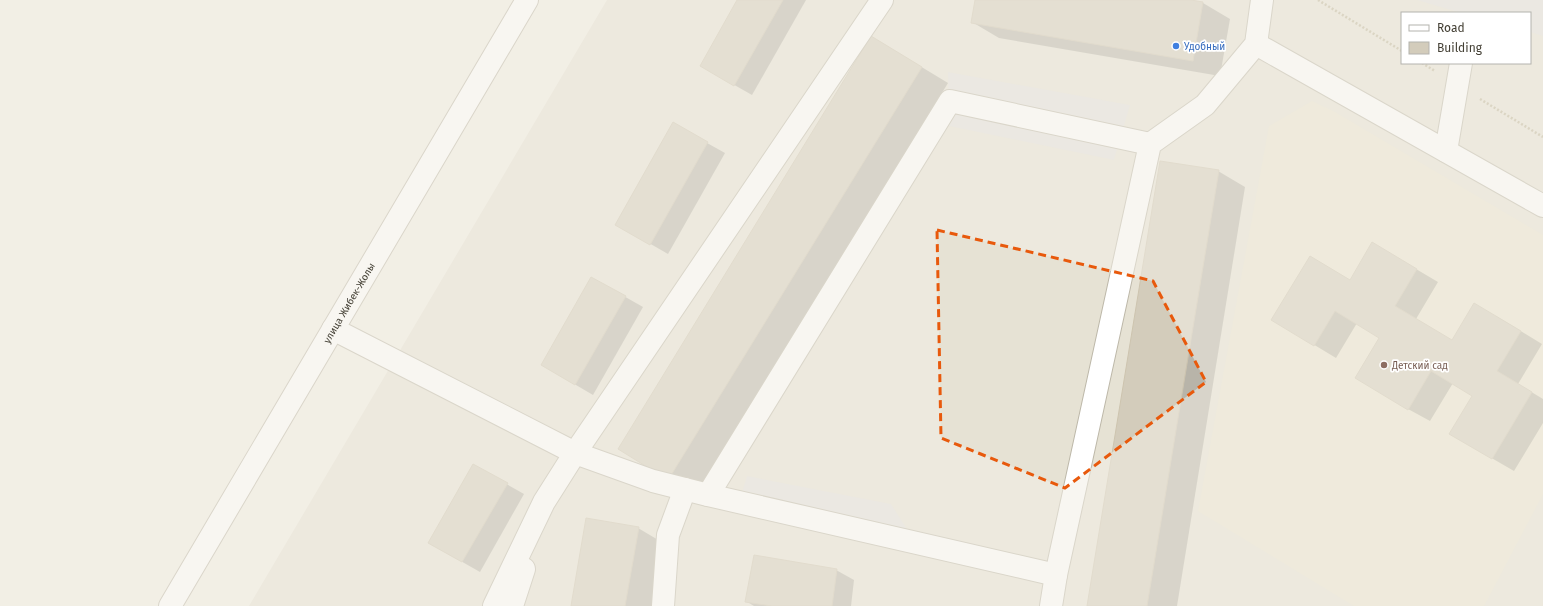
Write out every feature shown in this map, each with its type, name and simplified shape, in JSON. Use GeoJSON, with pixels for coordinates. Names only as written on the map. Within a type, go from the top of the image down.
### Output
{"type":"FeatureCollection","features":[{"type":"Feature","properties":{"kind":"street","name":"улица Жибек-Жолы"},"geometry":{"type":"LineString","coordinates":[[170,606],[527,0]]}},
{"type":"Feature","properties":{"kind":"street"},"geometry":{"type":"LineString","coordinates":[[494,606],[544,502],[575,453],[882,0]]}},
{"type":"Feature","properties":{"kind":"street"},"geometry":{"type":"LineString","coordinates":[[1051,606],[1056,575],[1150,144],[1205,105],[1256,44],[1262,0]]}},
{"type":"Feature","properties":{"kind":"street"},"geometry":{"type":"LineString","coordinates":[[1256,44],[1543,206]]}},
{"type":"Feature","properties":{"kind":"street"},"geometry":{"type":"LineString","coordinates":[[1446,151],[1461,64]]}},
{"type":"Feature","properties":{"kind":"street"},"geometry":{"type":"LineString","coordinates":[[708,495],[950,101],[1150,144]]}},
{"type":"Feature","properties":{"kind":"street"},"geometry":{"type":"LineString","coordinates":[[333,329],[575,453],[653,481],[1056,575]]}},
{"type":"Feature","properties":{"kind":"street"},"geometry":{"type":"LineString","coordinates":[[663,606],[668,536],[685,489]]}},
{"type":"Feature","properties":{"kind":"street"},"geometry":{"type":"LineString","coordinates":[[512,606],[544,502]]}},
{"type":"Feature","properties":{"kind":"path"},"geometry":{"type":"LineString","coordinates":[[1318,0],[1401,50]]}},
{"type":"Feature","properties":{"kind":"path"},"geometry":{"type":"LineString","coordinates":[[1424,64],[1543,137]]}},
{"type":"Feature","properties":{"kind":"highlighted area"},"geometry":{"type":"Polygon","coordinates":[[[937,230],[1153,281],[1206,382],[1065,488],[941,438],[937,230]]]}},
{"type":"Feature","properties":{"kind":"shaded area"},"geometry":{"type":"Polygon","coordinates":[[[607,0],[1543,0],[1543,606],[249,606],[607,0]]]}},
{"type":"Feature","properties":{"kind":"shaded area"},"geometry":{"type":"Polygon","coordinates":[[[1417,0],[1543,0],[1543,36],[1531,32],[1531,12],[1458,12],[1417,0]]]}},
{"type":"Feature","properties":{"kind":"shaded area"},"geometry":{"type":"Polygon","coordinates":[[[948,72],[1130,105],[1114,160],[949,126],[948,72]]]}},
{"type":"Feature","properties":{"kind":"shaded area","name":"Детский сад"},"geometry":{"type":"Polygon","coordinates":[[[1312,101],[1335,112],[1543,235],[1543,494],[1484,606],[1354,606],[1198,511],[1269,126],[1312,101]]]}},
{"type":"Feature","properties":{"kind":"shaded area"},"geometry":{"type":"Polygon","coordinates":[[[747,476],[891,504],[916,543],[739,502],[747,476]]]}},
{"type":"Feature","properties":{"kind":"building"},"geometry":{"type":"Polygon","coordinates":[[[737,0],[783,0],[734,86],[700,66],[737,0]]]}},
{"type":"Feature","properties":{"kind":"building"},"geometry":{"type":"Polygon","coordinates":[[[975,0],[1191,0],[1203,2],[1193,61],[971,23],[975,0]]]}},
{"type":"Feature","properties":{"kind":"building"},"geometry":{"type":"Polygon","coordinates":[[[871,36],[922,67],[668,480],[618,449],[871,36]]]}},
{"type":"Feature","properties":{"kind":"building"},"geometry":{"type":"Polygon","coordinates":[[[673,122],[708,142],[650,245],[615,225],[673,122]]]}},
{"type":"Feature","properties":{"kind":"building"},"geometry":{"type":"Polygon","coordinates":[[[1160,161],[1219,170],[1147,606],[1087,606],[1160,161]]]}},
{"type":"Feature","properties":{"kind":"building"},"geometry":{"type":"Polygon","coordinates":[[[1372,242],[1417,269],[1395,306],[1452,340],[1474,303],[1521,331],[1497,371],[1532,392],[1492,459],[1449,434],[1472,396],[1431,371],[1408,410],[1355,378],[1379,338],[1335,311],[1314,346],[1271,320],[1310,256],[1350,280],[1372,242]]]}},
{"type":"Feature","properties":{"kind":"building"},"geometry":{"type":"Polygon","coordinates":[[[591,277],[626,296],[575,385],[541,365],[591,277]]]}},
{"type":"Feature","properties":{"kind":"building"},"geometry":{"type":"Polygon","coordinates":[[[473,464],[508,483],[462,562],[428,543],[473,464]]]}},
{"type":"Feature","properties":{"kind":"building"},"geometry":{"type":"Polygon","coordinates":[[[586,518],[639,527],[625,606],[571,606],[586,518]]]}},
{"type":"Feature","properties":{"kind":"building"},"geometry":{"type":"Polygon","coordinates":[[[754,555],[837,569],[832,606],[772,606],[745,602],[754,555]]]}},
{"type":"Feature","properties":{"kind":"place","name":"Удобный"},"geometry":{"type":"Point","coordinates":[1176,46]}},
{"type":"Feature","properties":{"kind":"place","name":"Детский сад"},"geometry":{"type":"Point","coordinates":[1384,365]}}]}
